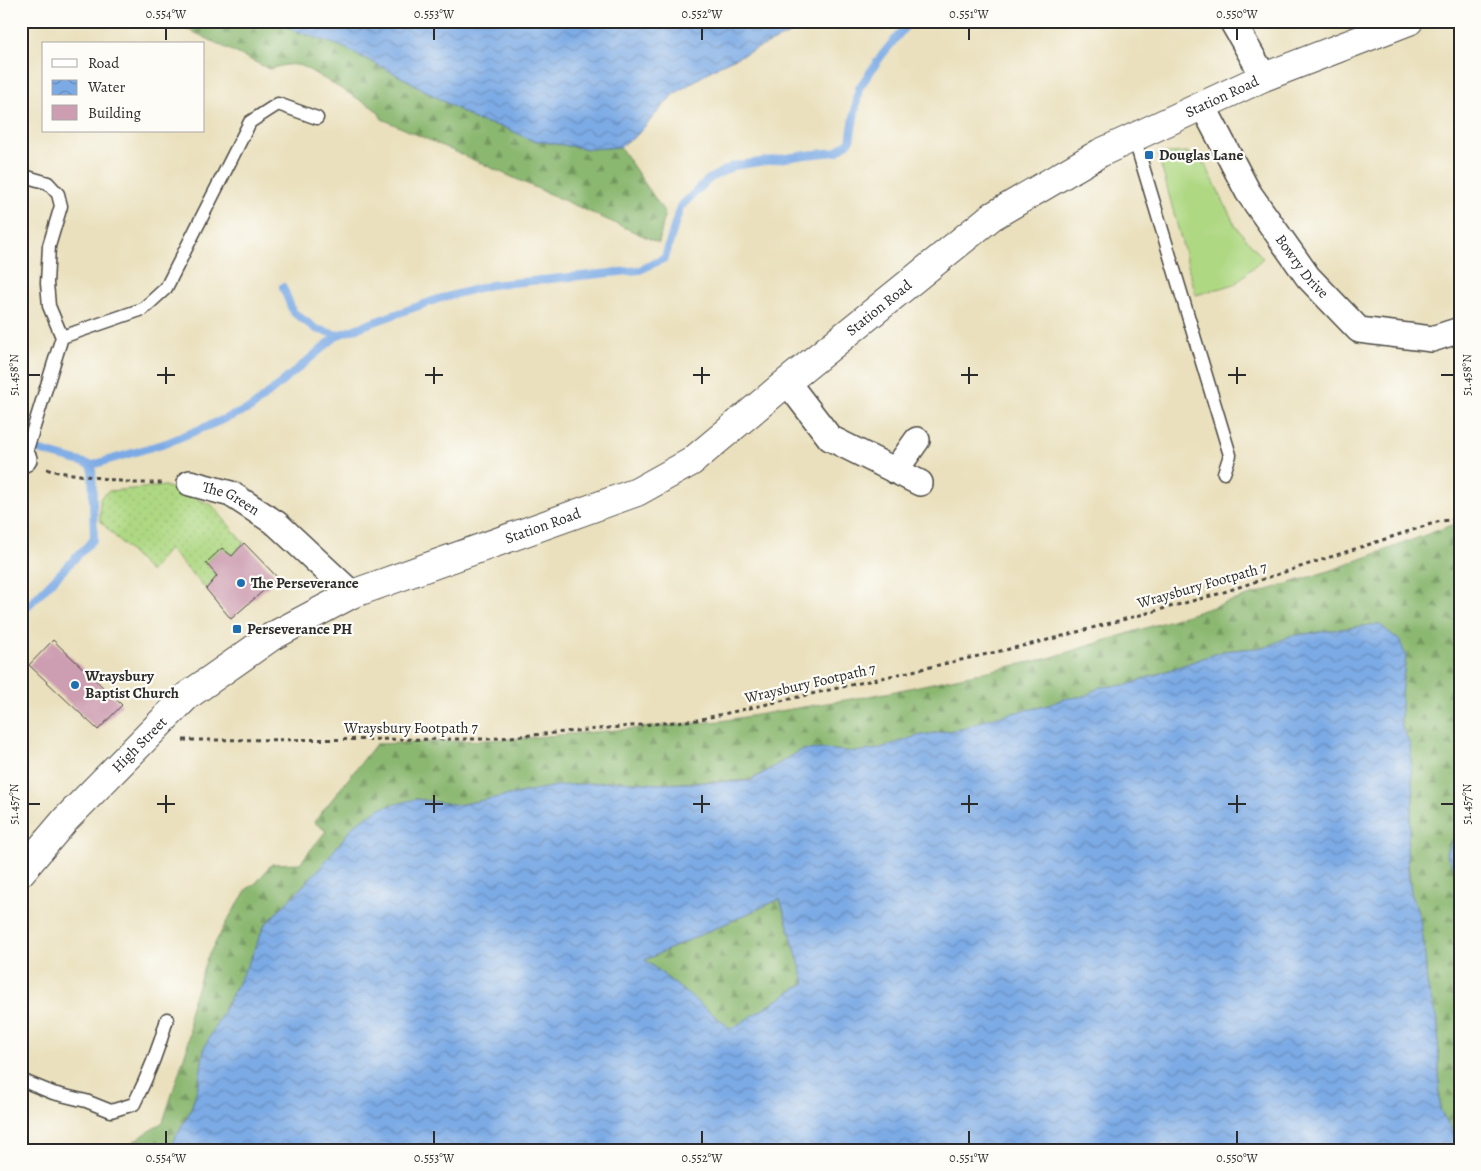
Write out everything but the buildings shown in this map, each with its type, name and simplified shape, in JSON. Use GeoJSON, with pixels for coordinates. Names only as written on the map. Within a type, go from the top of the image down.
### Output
{"type":"FeatureCollection","features":[{"type":"Feature","properties":{"kind":"street"},"geometry":{"type":"LineString","coordinates":[[1232,21],[1264,78]]}},
{"type":"Feature","properties":{"kind":"street","name":"Station Road"},"geometry":{"type":"LineString","coordinates":[[352,594],[637,492],[691,462],[991,217],[1100,153],[1134,137],[1264,78],[1409,21]]}},
{"type":"Feature","properties":{"kind":"street","name":"Bowry Drive"},"geometry":{"type":"LineString","coordinates":[[1204,106],[1248,192],[1308,277],[1359,330],[1432,339],[1460,330]]}},
{"type":"Feature","properties":{"kind":"street"},"geometry":{"type":"LineString","coordinates":[[787,382],[830,438],[920,483]]}},
{"type":"Feature","properties":{"kind":"street"},"geometry":{"type":"LineString","coordinates":[[895,470],[918,440]]}},
{"type":"Feature","properties":{"kind":"street","name":"The Green"},"geometry":{"type":"LineString","coordinates":[[190,483],[231,494],[277,524],[352,594]]}},
{"type":"Feature","properties":{"kind":"street","name":"High Street"},"geometry":{"type":"LineString","coordinates":[[21,872],[66,819],[187,696],[271,637],[352,594]]}},
{"type":"Feature","properties":{"kind":"lane"},"geometry":{"type":"LineString","coordinates":[[62,337],[143,308],[166,288],[250,122],[278,104],[317,118]]}},
{"type":"Feature","properties":{"kind":"lane"},"geometry":{"type":"LineString","coordinates":[[1134,137],[1230,455],[1224,473]]}},
{"type":"Feature","properties":{"kind":"lane"},"geometry":{"type":"LineString","coordinates":[[22,459],[62,337],[50,306],[47,283],[49,246],[61,206],[58,194],[48,183],[24,176]]}},
{"type":"Feature","properties":{"kind":"lane"},"geometry":{"type":"LineString","coordinates":[[21,1080],[53,1093],[86,1101],[110,1111],[134,1104],[156,1055],[167,1019]]}},
{"type":"Feature","properties":{"kind":"path","name":"The Green"},"geometry":{"type":"LineString","coordinates":[[22,459],[52,471],[70,474],[134,483],[190,483]]}},
{"type":"Feature","properties":{"kind":"path","name":"Wraysbury Footpath 7"},"geometry":{"type":"LineString","coordinates":[[144,740],[488,739],[697,720],[1040,642],[1218,594],[1440,521],[1460,519]]}},
{"type":"Feature","properties":{"kind":"green space"},"geometry":{"type":"Polygon","coordinates":[[[171,21],[274,21],[296,31],[343,47],[407,80],[476,120],[506,128],[531,140],[589,149],[620,147],[665,213],[659,243],[382,119],[372,107],[304,67],[291,65],[269,69],[171,21]]]}},
{"type":"Feature","properties":{"kind":"green space"},"geometry":{"type":"Polygon","coordinates":[[[1187,152],[1205,164],[1236,227],[1263,258],[1235,284],[1196,295],[1158,154],[1187,152]]]}},
{"type":"Feature","properties":{"kind":"green space"},"geometry":{"type":"Polygon","coordinates":[[[165,486],[212,505],[244,543],[232,556],[222,548],[206,563],[217,576],[206,589],[169,549],[150,572],[100,521],[100,498],[109,491],[165,486]]]}},
{"type":"Feature","properties":{"kind":"green space"},"geometry":{"type":"Polygon","coordinates":[[[1460,522],[1460,832],[1450,843],[1446,853],[1460,881],[1457,915],[1460,932],[1460,1143],[1440,1110],[1438,1024],[1427,984],[1420,919],[1411,892],[1407,849],[1413,799],[1410,744],[1401,725],[1401,693],[1406,657],[1379,624],[1290,636],[1267,647],[1223,651],[1127,685],[1100,687],[1085,696],[1064,699],[1045,706],[990,718],[966,728],[917,736],[878,749],[856,752],[824,749],[802,750],[750,780],[658,784],[619,781],[556,786],[458,805],[416,799],[354,825],[321,868],[264,926],[199,1082],[191,1110],[168,1150],[121,1150],[163,1122],[187,1048],[190,1030],[189,1012],[207,958],[247,889],[256,883],[272,864],[300,863],[326,831],[314,822],[376,744],[513,739],[721,721],[886,693],[1049,658],[1332,570],[1460,522]]]}},
{"type":"Feature","properties":{"kind":"green space"},"geometry":{"type":"Polygon","coordinates":[[[780,899],[805,983],[731,1029],[645,960],[780,899]]]}},
{"type":"Feature","properties":{"kind":"water"},"geometry":{"type":"Polygon","coordinates":[[[274,21],[801,21],[792,33],[720,65],[674,94],[636,136],[620,147],[589,149],[531,140],[506,128],[476,120],[407,80],[343,47],[296,31],[274,21]]]}},
{"type":"Feature","properties":{"kind":"water"},"geometry":{"type":"Polygon","coordinates":[[[1379,624],[1400,641],[1406,657],[1401,693],[1401,725],[1410,744],[1413,799],[1407,849],[1408,870],[1411,892],[1420,919],[1427,984],[1438,1024],[1440,1110],[1460,1143],[1460,1150],[168,1150],[191,1110],[199,1082],[204,1048],[251,958],[264,926],[320,868],[354,825],[380,808],[416,799],[458,805],[556,786],[619,781],[658,784],[750,781],[802,750],[824,749],[856,752],[878,749],[917,736],[966,728],[990,718],[1045,706],[1064,699],[1085,696],[1100,687],[1127,685],[1223,651],[1267,647],[1290,636],[1379,624]],[[780,899],[645,960],[731,1029],[805,983],[780,899]]]}},
{"type":"Feature","properties":{"kind":"water"},"geometry":{"type":"Polygon","coordinates":[[[1460,832],[1460,881],[1446,853],[1450,843],[1460,832]]]}},
{"type":"Feature","properties":{"kind":"waterway"},"geometry":{"type":"LineString","coordinates":[[38,450],[92,465],[169,442],[251,408],[338,335],[438,299],[491,285],[640,270],[665,258],[680,207],[709,179],[733,166],[836,152],[850,141],[859,88],[882,55],[910,21]]}},
{"type":"Feature","properties":{"kind":"waterway"},"geometry":{"type":"LineString","coordinates":[[283,287],[293,312],[316,329],[338,335]]}},
{"type":"Feature","properties":{"kind":"waterway"},"geometry":{"type":"LineString","coordinates":[[21,613],[94,539],[92,465]]}},
{"type":"Feature","properties":{"kind":"place","name":"Douglas Lane"},"geometry":{"type":"Point","coordinates":[1149,155]}},
{"type":"Feature","properties":{"kind":"place","name":"The Perseverance"},"geometry":{"type":"Point","coordinates":[241,583]}},
{"type":"Feature","properties":{"kind":"place","name":"Perseverance PH"},"geometry":{"type":"Point","coordinates":[237,629]}},
{"type":"Feature","properties":{"kind":"place","name":"Wraysbury Baptist Church"},"geometry":{"type":"Point","coordinates":[75,685]}}]}
